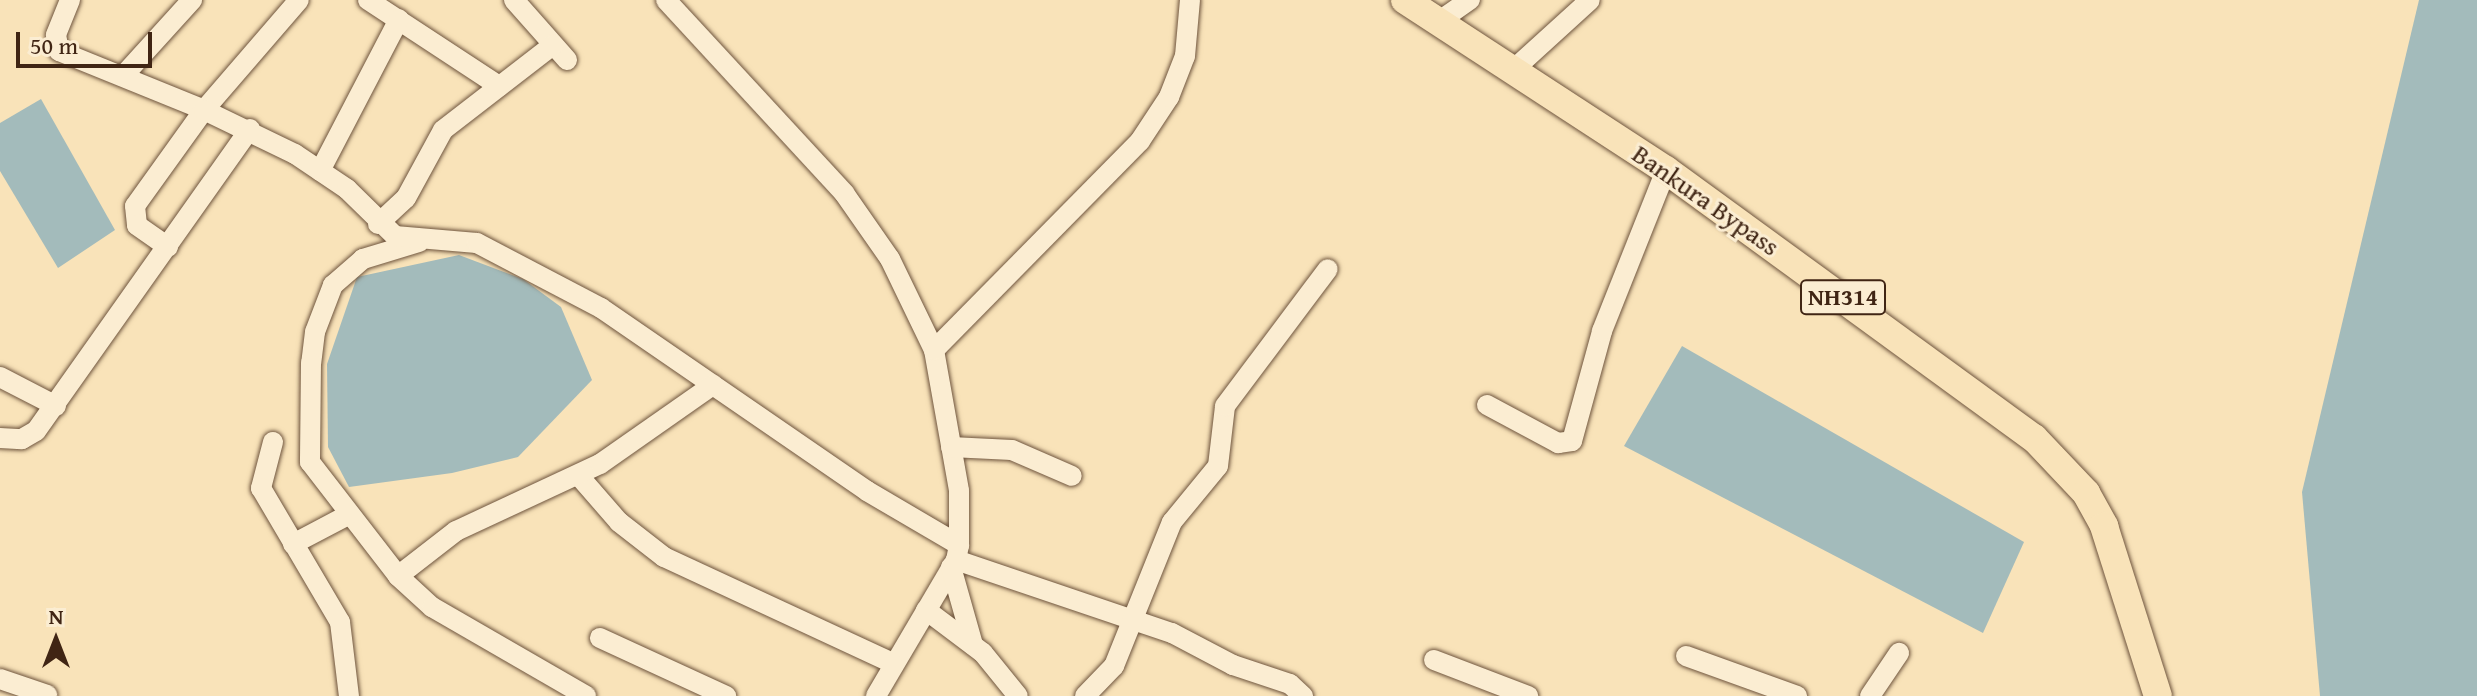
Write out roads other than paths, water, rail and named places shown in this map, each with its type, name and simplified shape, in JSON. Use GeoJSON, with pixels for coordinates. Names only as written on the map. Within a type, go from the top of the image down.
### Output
{"type":"FeatureCollection","features":[{"type":"Feature","properties":{"kind":"highway","name":"Bankura Bypass"},"geometry":{"type":"LineString","coordinates":[[1405,0],[1666,170],[1941,368],[2062,464],[2104,526],[2158,696]]}},
{"type":"Feature","properties":{"kind":"street"},"geometry":{"type":"LineString","coordinates":[[70,0],[56,35],[59,51],[250,129],[347,189],[378,224],[395,236],[421,242]]}},
{"type":"Feature","properties":{"kind":"street"},"geometry":{"type":"LineString","coordinates":[[123,76],[192,0]]}},
{"type":"Feature","properties":{"kind":"street"},"geometry":{"type":"LineString","coordinates":[[168,247],[137,225],[135,206],[204,110],[299,0]]}},
{"type":"Feature","properties":{"kind":"street"},"geometry":{"type":"LineString","coordinates":[[368,0],[499,86]]}},
{"type":"Feature","properties":{"kind":"street"},"geometry":{"type":"LineString","coordinates":[[378,224],[406,198],[443,130],[499,86],[560,52],[514,0]]}},
{"type":"Feature","properties":{"kind":"street"},"geometry":{"type":"LineString","coordinates":[[666,0],[844,193],[890,259],[934,350],[961,516],[955,557],[973,645]]}},
{"type":"Feature","properties":{"kind":"street"},"geometry":{"type":"LineString","coordinates":[[934,350],[1140,141],[1169,97],[1185,56],[1190,0]]}},
{"type":"Feature","properties":{"kind":"street"},"geometry":{"type":"LineString","coordinates":[[1438,22],[1470,0]]}},
{"type":"Feature","properties":{"kind":"street"},"geometry":{"type":"LineString","coordinates":[[1512,71],[1590,0]]}},
{"type":"Feature","properties":{"kind":"street"},"geometry":{"type":"LineString","coordinates":[[320,171],[399,19]]}},
{"type":"Feature","properties":{"kind":"street"},"geometry":{"type":"LineString","coordinates":[[0,438],[22,439],[56,406],[250,129]]}},
{"type":"Feature","properties":{"kind":"street"},"geometry":{"type":"LineString","coordinates":[[1487,405],[1558,443],[1572,441],[1602,331],[1666,170]]}},
{"type":"Feature","properties":{"kind":"street"},"geometry":{"type":"LineString","coordinates":[[586,696],[432,607],[398,576],[310,462],[315,332],[333,285],[345,271],[363,259],[421,242],[452,239],[500,252],[633,327],[867,491],[955,557],[1185,638],[1233,665],[1290,684],[1303,696]]}},
{"type":"Feature","properties":{"kind":"street"},"geometry":{"type":"LineString","coordinates":[[1085,696],[1114,666],[1172,522],[1218,466],[1225,406],[1328,269]]}},
{"type":"Feature","properties":{"kind":"street"},"geometry":{"type":"LineString","coordinates":[[0,377],[56,406]]}},
{"type":"Feature","properties":{"kind":"street"},"geometry":{"type":"LineString","coordinates":[[398,576],[456,531],[579,476],[713,385]]}},
{"type":"Feature","properties":{"kind":"street"},"geometry":{"type":"LineString","coordinates":[[273,442],[261,488],[340,622],[349,696]]}},
{"type":"Feature","properties":{"kind":"street"},"geometry":{"type":"LineString","coordinates":[[951,447],[1012,450],[1072,476]]}},
{"type":"Feature","properties":{"kind":"street"},"geometry":{"type":"LineString","coordinates":[[579,476],[619,522],[664,557],[892,663]]}},
{"type":"Feature","properties":{"kind":"street"},"geometry":{"type":"LineString","coordinates":[[293,544],[348,515]]}},
{"type":"Feature","properties":{"kind":"street"},"geometry":{"type":"LineString","coordinates":[[876,696],[955,557]]}},
{"type":"Feature","properties":{"kind":"street"},"geometry":{"type":"LineString","coordinates":[[926,610],[973,645],[1018,696]]}},
{"type":"Feature","properties":{"kind":"street"},"geometry":{"type":"LineString","coordinates":[[600,638],[726,696]]}},
{"type":"Feature","properties":{"kind":"street"},"geometry":{"type":"LineString","coordinates":[[1870,696],[1899,653]]}},
{"type":"Feature","properties":{"kind":"street"},"geometry":{"type":"LineString","coordinates":[[1686,656],[1797,696]]}},
{"type":"Feature","properties":{"kind":"street"},"geometry":{"type":"LineString","coordinates":[[1434,660],[1528,696]]}},
{"type":"Feature","properties":{"kind":"street"},"geometry":{"type":"LineString","coordinates":[[0,679],[47,695]]}},
{"type":"Feature","properties":{"kind":"water"},"geometry":{"type":"Polygon","coordinates":[[[2419,0],[2477,0],[2477,696],[2320,696],[2302,492],[2419,0]]]}},
{"type":"Feature","properties":{"kind":"water"},"geometry":{"type":"Polygon","coordinates":[[[41,99],[115,230],[58,268],[0,171],[0,123],[41,99]]]}},
{"type":"Feature","properties":{"kind":"water"},"geometry":{"type":"Polygon","coordinates":[[[459,255],[523,279],[561,307],[592,380],[518,457],[452,473],[349,487],[328,447],[327,364],[357,277],[459,255]]]}},
{"type":"Feature","properties":{"kind":"water"},"geometry":{"type":"Polygon","coordinates":[[[1682,346],[2024,542],[1983,633],[1624,446],[1682,346]]]}}]}
